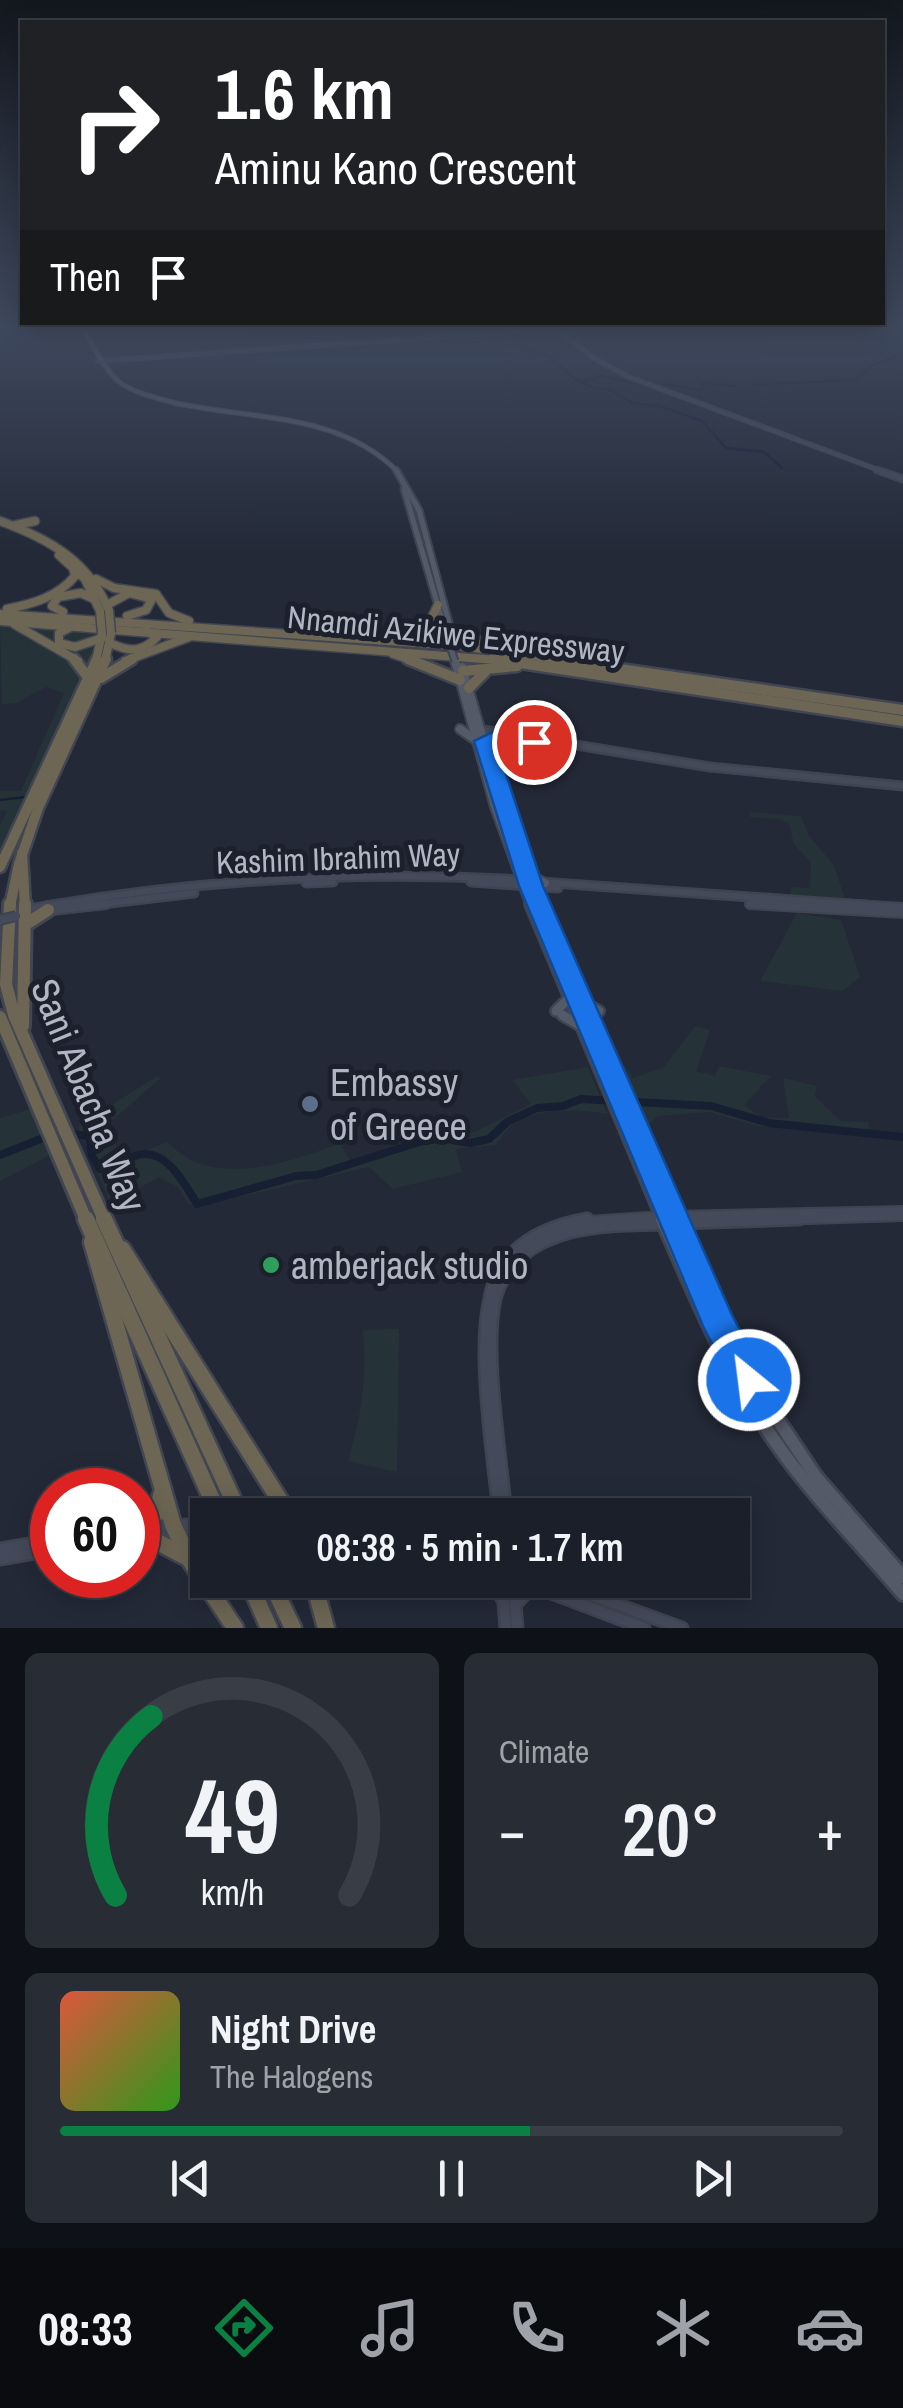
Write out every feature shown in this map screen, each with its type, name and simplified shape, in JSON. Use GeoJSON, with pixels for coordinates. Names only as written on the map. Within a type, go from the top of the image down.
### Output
{"type":"FeatureCollection","features":[{"type":"Feature","properties":{"kind":"highway"},"geometry":{"type":"LineString","coordinates":[[0,524],[22,526],[36,521],[26,528],[76,560],[93,577],[114,588],[156,594],[169,613],[190,622]]}},
{"type":"Feature","properties":{"kind":"highway"},"geometry":{"type":"LineString","coordinates":[[0,524],[42,538]]}},
{"type":"Feature","properties":{"kind":"highway"},"geometry":{"type":"LineString","coordinates":[[0,524],[40,543],[72,566],[105,609]]}},
{"type":"Feature","properties":{"kind":"highway"},"geometry":{"type":"LineString","coordinates":[[1,616],[66,587],[76,576],[72,566]]}},
{"type":"Feature","properties":{"kind":"highway"},"geometry":{"type":"LineString","coordinates":[[93,577],[105,609],[106,637]]}},
{"type":"Feature","properties":{"kind":"highway"},"geometry":{"type":"LineString","coordinates":[[64,612],[52,606],[63,595],[81,593],[96,600]]}},
{"type":"Feature","properties":{"kind":"highway"},"geometry":{"type":"LineString","coordinates":[[105,609],[126,594],[144,594],[152,599],[146,610],[126,616]]}},
{"type":"Feature","properties":{"kind":"highway"},"geometry":{"type":"LineString","coordinates":[[400,637],[428,628],[438,616],[438,605]]}},
{"type":"Feature","properties":{"kind":"highway","name":"Nnamdi Azikiwe Expressway"},"geometry":{"type":"LineString","coordinates":[[1,616],[64,612],[126,616],[525,650],[903,713]]}},
{"type":"Feature","properties":{"kind":"highway"},"geometry":{"type":"LineString","coordinates":[[1,616],[72,657],[95,679],[174,641],[205,634]]}},
{"type":"Feature","properties":{"kind":"highway","name":"Nnamdi Azikiwe Expressway"},"geometry":{"type":"LineString","coordinates":[[1,616],[536,664],[807,709],[903,713]]}},
{"type":"Feature","properties":{"kind":"highway","name":"Nnamdi Azikiwe Expressway"},"geometry":{"type":"LineString","coordinates":[[1,616],[460,646],[903,713]]}},
{"type":"Feature","properties":{"kind":"highway","name":"Nnamdi Azikiwe Expressway"},"geometry":{"type":"LineString","coordinates":[[1,616],[529,659],[805,704],[903,713]]}},
{"type":"Feature","properties":{"kind":"highway"},"geometry":{"type":"LineString","coordinates":[[449,620],[453,636],[525,650]]}},
{"type":"Feature","properties":{"kind":"highway"},"geometry":{"type":"LineString","coordinates":[[81,625],[60,633],[59,643],[76,647],[106,637]]}},
{"type":"Feature","properties":{"kind":"highway"},"geometry":{"type":"LineString","coordinates":[[256,627],[276,632]]}},
{"type":"Feature","properties":{"kind":"highway"},"geometry":{"type":"LineString","coordinates":[[106,637],[126,651],[152,645],[157,638],[154,634],[140,630]]}},
{"type":"Feature","properties":{"kind":"highway"},"geometry":{"type":"LineString","coordinates":[[244,634],[266,639]]}},
{"type":"Feature","properties":{"kind":"highway","name":"Sani Abacha Way"},"geometry":{"type":"LineString","coordinates":[[0,868],[95,679],[106,637]]}},
{"type":"Feature","properties":{"kind":"highway"},"geometry":{"type":"LineString","coordinates":[[315,643],[342,641]]}},
{"type":"Feature","properties":{"kind":"highway"},"geometry":{"type":"LineString","coordinates":[[373,648],[457,674],[536,664]]}},
{"type":"Feature","properties":{"kind":"highway"},"geometry":{"type":"LineString","coordinates":[[599,664],[618,663]]}},
{"type":"Feature","properties":{"kind":"highway"},"geometry":{"type":"LineString","coordinates":[[470,688],[477,676],[492,669]]}},
{"type":"Feature","properties":{"kind":"highway"},"geometry":{"type":"LineString","coordinates":[[610,674],[640,675]]}},
{"type":"Feature","properties":{"kind":"highway"},"geometry":{"type":"LineString","coordinates":[[794,693],[818,701]]}},
{"type":"Feature","properties":{"kind":"highway"},"geometry":{"type":"LineString","coordinates":[[0,854],[16,841]]}},
{"type":"Feature","properties":{"kind":"highway"},"geometry":{"type":"LineString","coordinates":[[16,841],[26,1046]]}},
{"type":"Feature","properties":{"kind":"highway","name":"Sani Abacha Way"},"geometry":{"type":"LineString","coordinates":[[16,841],[3,930],[6,986],[44,1108]]}},
{"type":"Feature","properties":{"kind":"highway"},"geometry":{"type":"LineString","coordinates":[[22,913],[45,909]]}},
{"type":"Feature","properties":{"kind":"highway"},"geometry":{"type":"LineString","coordinates":[[22,913],[45,909]]}},
{"type":"Feature","properties":{"kind":"highway","name":"Sani Abacha Way"},"geometry":{"type":"LineString","coordinates":[[0,1017],[9,1044],[111,1236],[232,1498]]}},
{"type":"Feature","properties":{"kind":"highway"},"geometry":{"type":"LineString","coordinates":[[0,1032],[9,1044]]}},
{"type":"Feature","properties":{"kind":"highway","name":"Sani Abacha Way"},"geometry":{"type":"LineString","coordinates":[[70,1164],[88,1221],[211,1498]]}},
{"type":"Feature","properties":{"kind":"highway"},"geometry":{"type":"LineString","coordinates":[[88,1221],[96,1263],[175,1530],[189,1559],[235,1628]]}},
{"type":"Feature","properties":{"kind":"highway"},"geometry":{"type":"LineString","coordinates":[[111,1236],[136,1267],[279,1498]]}},
{"type":"Feature","properties":{"kind":"highway"},"geometry":{"type":"LineString","coordinates":[[160,1500],[162,1489]]}},
{"type":"Feature","properties":{"kind":"highway"},"geometry":{"type":"LineString","coordinates":[[276,1492],[282,1498]]}},
{"type":"Feature","properties":{"kind":"highway"},"geometry":{"type":"LineString","coordinates":[[160,1543],[189,1559]]}},
{"type":"Feature","properties":{"kind":"highway"},"geometry":{"type":"LineString","coordinates":[[256,1598],[269,1628]]}},
{"type":"Feature","properties":{"kind":"highway"},"geometry":{"type":"LineString","coordinates":[[278,1598],[292,1628]]}},
{"type":"Feature","properties":{"kind":"highway"},"geometry":{"type":"LineString","coordinates":[[318,1598],[326,1628]]}},
{"type":"Feature","properties":{"kind":"main road"},"geometry":{"type":"LineString","coordinates":[[168,400],[312,429],[377,456],[393,470],[405,490],[438,605],[453,636],[457,674],[480,733]]}},
{"type":"Feature","properties":{"kind":"main road"},"geometry":{"type":"LineString","coordinates":[[179,400],[317,427],[352,439],[386,458],[411,492],[449,620]]}},
{"type":"Feature","properties":{"kind":"main road"},"geometry":{"type":"LineString","coordinates":[[691,400],[903,478]]}},
{"type":"Feature","properties":{"kind":"main road"},"geometry":{"type":"LineString","coordinates":[[457,674],[470,688],[522,883],[669,1220],[720,1326],[760,1397],[816,1477],[903,1577]]}},
{"type":"Feature","properties":{"kind":"main road"},"geometry":{"type":"LineString","coordinates":[[471,718],[461,728],[754,776],[903,787]]}},
{"type":"Feature","properties":{"kind":"main road"},"geometry":{"type":"LineString","coordinates":[[480,733],[738,770],[903,787]]}},
{"type":"Feature","properties":{"kind":"main road","name":"Kashim Ibrahim Way"},"geometry":{"type":"LineString","coordinates":[[45,909],[198,891],[339,881],[522,883]]}},
{"type":"Feature","properties":{"kind":"main road"},"geometry":{"type":"LineString","coordinates":[[184,883],[198,891],[182,903],[167,894],[184,883]]}},
{"type":"Feature","properties":{"kind":"main road"},"geometry":{"type":"LineString","coordinates":[[522,883],[903,911]]}},
{"type":"Feature","properties":{"kind":"main road"},"geometry":{"type":"LineString","coordinates":[[522,883],[546,885]]}},
{"type":"Feature","properties":{"kind":"main road"},"geometry":{"type":"LineString","coordinates":[[0,917],[22,913]]}},
{"type":"Feature","properties":{"kind":"main road"},"geometry":{"type":"LineString","coordinates":[[573,998],[559,1013],[585,1027]]}},
{"type":"Feature","properties":{"kind":"main road"},"geometry":{"type":"LineString","coordinates":[[573,998],[599,1013],[585,1027]]}},
{"type":"Feature","properties":{"kind":"main road"},"geometry":{"type":"LineString","coordinates":[[498,1498],[483,1330],[494,1283],[534,1237],[558,1226],[594,1219],[903,1214]]}},
{"type":"Feature","properties":{"kind":"main road"},"geometry":{"type":"LineString","coordinates":[[505,1498],[490,1330],[492,1308],[503,1280],[532,1248],[566,1231],[669,1220]]}},
{"type":"Feature","properties":{"kind":"main road"},"geometry":{"type":"LineString","coordinates":[[669,1220],[717,1343],[756,1412],[836,1518],[903,1594]]}},
{"type":"Feature","properties":{"kind":"main road"},"geometry":{"type":"LineString","coordinates":[[160,1531],[190,1529]]}},
{"type":"Feature","properties":{"kind":"main road"},"geometry":{"type":"LineString","coordinates":[[0,1549],[30,1544]]}},
{"type":"Feature","properties":{"kind":"main road"},"geometry":{"type":"LineString","coordinates":[[0,1559],[30,1554]]}},
{"type":"Feature","properties":{"kind":"main road"},"geometry":{"type":"LineString","coordinates":[[505,1598],[510,1604]]}},
{"type":"Feature","properties":{"kind":"main road"},"geometry":{"type":"LineString","coordinates":[[508,1598],[517,1628]]}},
{"type":"Feature","properties":{"kind":"main road"},"geometry":{"type":"LineString","coordinates":[[506,1628],[511,1598]]}},
{"type":"Feature","properties":{"kind":"main road"},"geometry":{"type":"LineString","coordinates":[[510,1604],[519,1598]]}},
{"type":"Feature","properties":{"kind":"main road"},"geometry":{"type":"LineString","coordinates":[[576,1598],[644,1628]]}},
{"type":"Feature","properties":{"kind":"main road"},"geometry":{"type":"LineString","coordinates":[[589,1598],[682,1628]]}},
{"type":"Feature","properties":{"kind":"shaded area"},"geometry":{"type":"Polygon","coordinates":[[[0,624],[99,628],[73,710],[0,850],[0,826],[7,811],[0,810],[0,791],[21,791],[64,693],[46,687],[16,703],[2,704],[0,624]]]}},
{"type":"Feature","properties":{"kind":"shaded area"},"geometry":{"type":"Polygon","coordinates":[[[750,812],[801,816],[809,836],[834,865],[846,902],[790,898],[791,887],[810,888],[811,863],[794,844],[789,824],[779,819],[750,817],[750,812]]]}},
{"type":"Feature","properties":{"kind":"shaded area"},"geometry":{"type":"Polygon","coordinates":[[[797,913],[841,920],[860,977],[842,991],[760,981],[797,913]]]}},
{"type":"Feature","properties":{"kind":"shaded area"},"geometry":{"type":"Polygon","coordinates":[[[695,1026],[710,1030],[696,1071],[715,1076],[719,1066],[771,1076],[744,1105],[762,1118],[789,1118],[783,1078],[817,1086],[815,1096],[841,1121],[869,1122],[868,1131],[903,1138],[796,1126],[758,1126],[710,1112],[658,1116],[643,1129],[624,1080],[629,1078],[618,1067],[625,1066],[633,1078],[664,1067],[695,1026]]]}},
{"type":"Feature","properties":{"kind":"shaded area"},"geometry":{"type":"Polygon","coordinates":[[[588,1067],[607,1114],[571,1111],[533,1115],[509,1128],[496,1145],[456,1149],[462,1172],[393,1189],[369,1167],[200,1206],[188,1204],[178,1187],[159,1177],[111,1204],[77,1126],[156,1077],[161,1078],[102,1129],[126,1158],[168,1142],[185,1157],[206,1165],[251,1168],[298,1158],[340,1143],[350,1160],[404,1142],[475,1132],[531,1104],[513,1080],[588,1067]]]}},
{"type":"Feature","properties":{"kind":"shaded area"},"geometry":{"type":"Polygon","coordinates":[[[30,1109],[50,1155],[0,1181],[0,1118],[30,1109]]]}},
{"type":"Feature","properties":{"kind":"shaded area"},"geometry":{"type":"Polygon","coordinates":[[[399,1329],[397,1472],[348,1461],[362,1396],[363,1330],[399,1329]]]}},
{"type":"Feature","properties":{"kind":"waterway"},"geometry":{"type":"LineString","coordinates":[[627,400],[660,406],[702,421],[726,448],[764,452],[782,468]]}},
{"type":"Feature","properties":{"kind":"waterway"},"geometry":{"type":"LineString","coordinates":[[0,800],[25,797]]}},
{"type":"Feature","properties":{"kind":"waterway"},"geometry":{"type":"LineString","coordinates":[[71,1134],[89,1136],[92,1156],[100,1169],[138,1155],[157,1157],[174,1169],[197,1204],[296,1176],[316,1175],[419,1142],[442,1138],[470,1143],[489,1139],[507,1122],[537,1108],[563,1106],[581,1099],[711,1106],[769,1123],[903,1137]]}},
{"type":"Feature","properties":{"kind":"waterway"},"geometry":{"type":"LineString","coordinates":[[0,1155],[43,1138]]}},
{"type":"Feature","properties":{"kind":"place","name":"Embassy of Greece"},"geometry":{"type":"Point","coordinates":[310,1104]}},
{"type":"Feature","properties":{"kind":"place","name":"amberjack studio"},"geometry":{"type":"Point","coordinates":[271,1265]}},
{"type":"Feature","properties":{"kind":"route"},"geometry":{"type":"LineString","coordinates":[[534,742],[499,736],[485,741],[504,811],[610,1075],[720,1326],[749,1380]]}}]}
